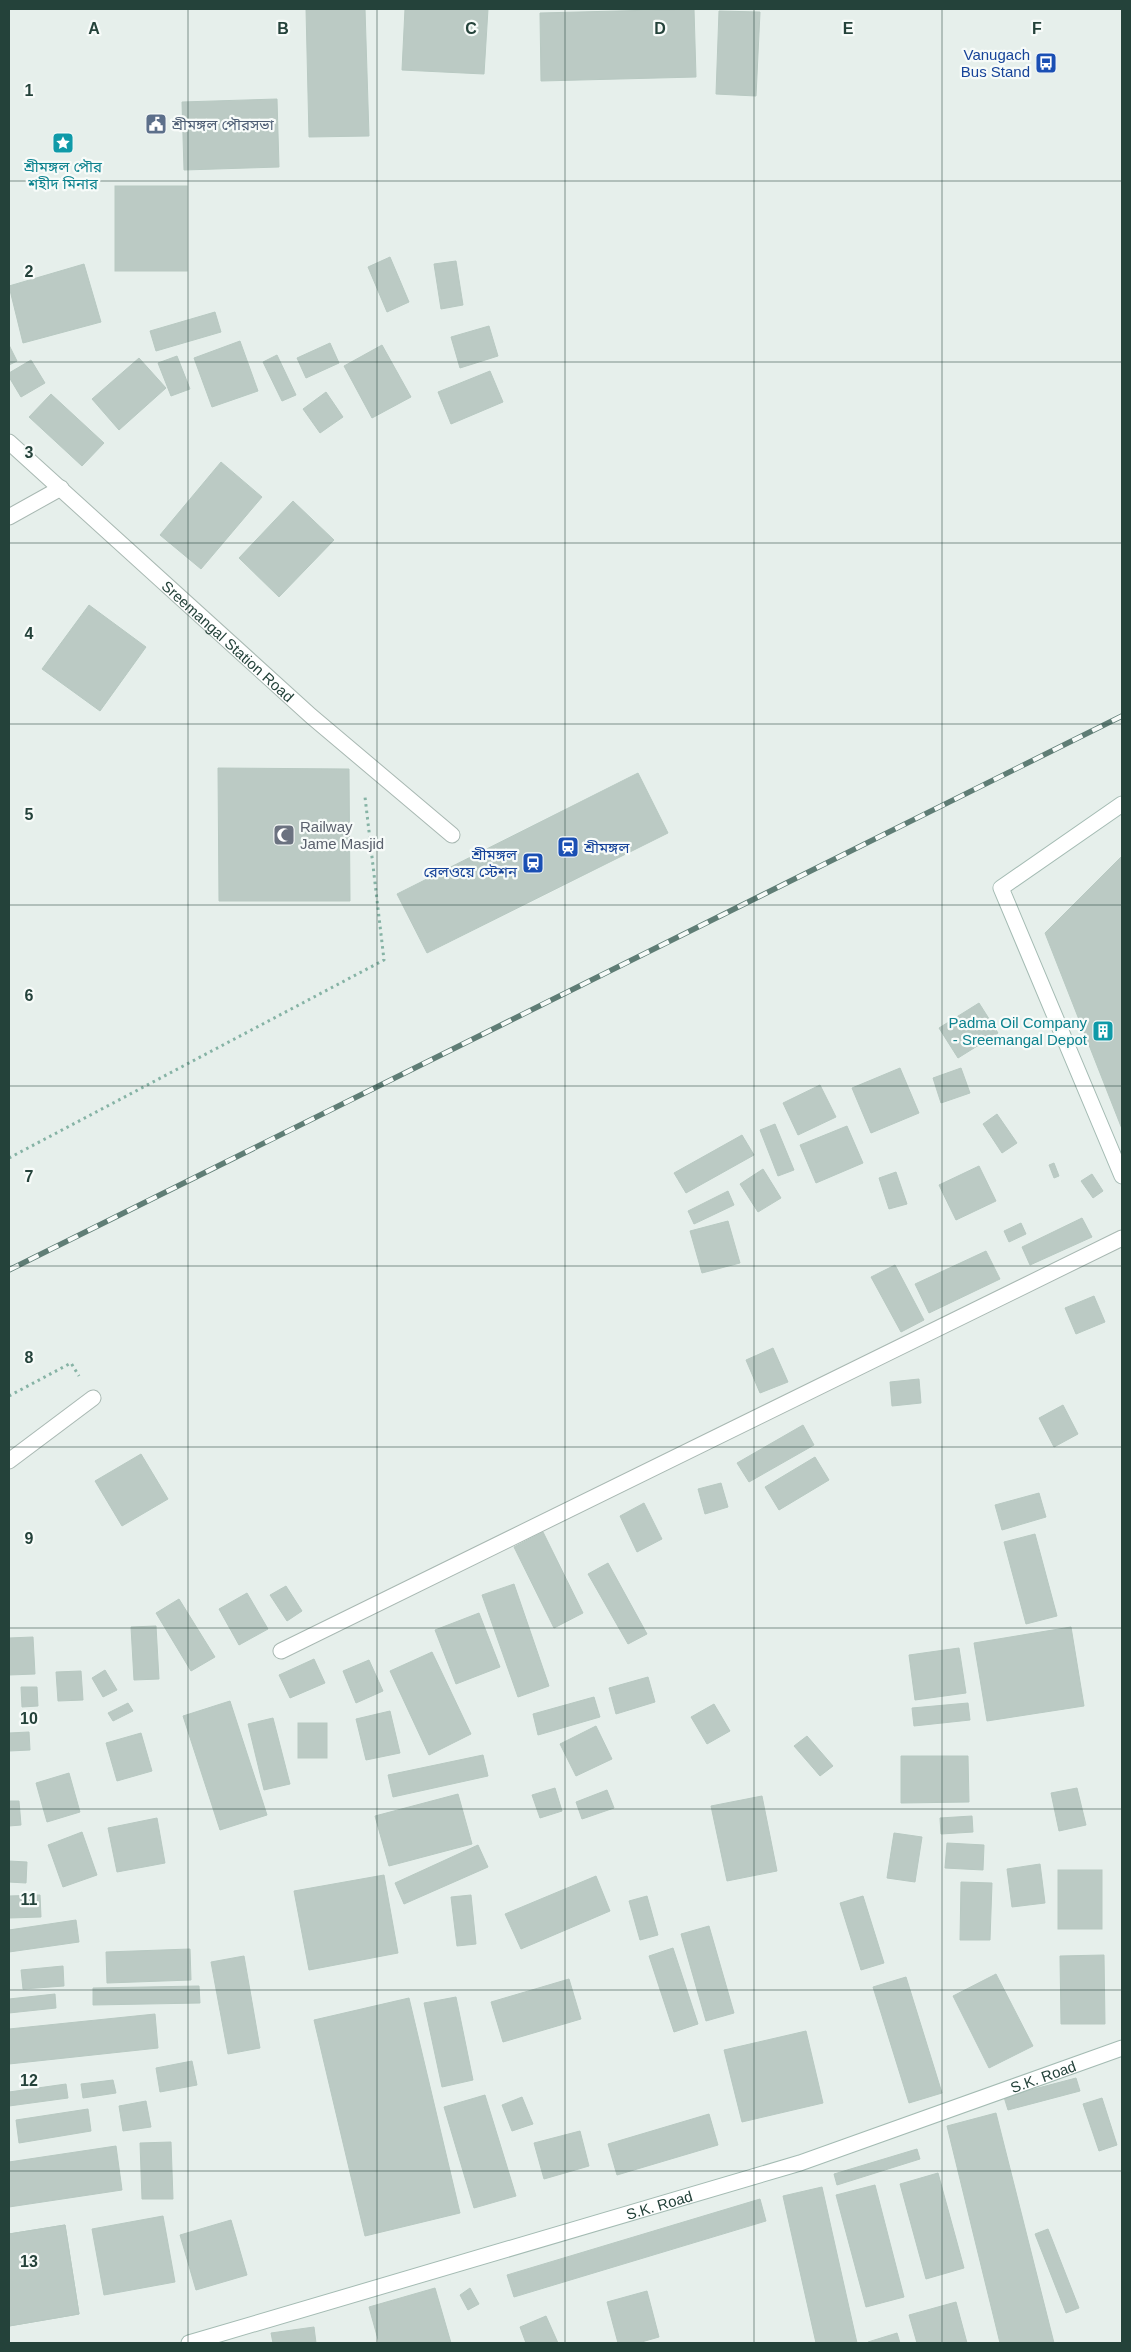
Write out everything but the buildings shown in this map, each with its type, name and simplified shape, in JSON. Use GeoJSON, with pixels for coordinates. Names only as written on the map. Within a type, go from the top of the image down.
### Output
{"type":"FeatureCollection","features":[{"type":"Feature","properties":{"kind":"street","name":"Sreemangal Station Road"},"geometry":{"type":"LineString","coordinates":[[9,442],[311,716],[361,756],[452,835]]}},
{"type":"Feature","properties":{"kind":"street"},"geometry":{"type":"LineString","coordinates":[[9,517],[61,488]]}},
{"type":"Feature","properties":{"kind":"street"},"geometry":{"type":"LineString","coordinates":[[1122,804],[1001,888],[1122,1176]]}},
{"type":"Feature","properties":{"kind":"street"},"geometry":{"type":"LineString","coordinates":[[280,1651],[1122,1238]]}},
{"type":"Feature","properties":{"kind":"street"},"geometry":{"type":"LineString","coordinates":[[9,1460],[93,1398]]}},
{"type":"Feature","properties":{"kind":"street","name":"S.K. Road"},"geometry":{"type":"LineString","coordinates":[[189,2343],[800,2163],[1122,2048]]}},
{"type":"Feature","properties":{"kind":"path"},"geometry":{"type":"LineString","coordinates":[[9,1158],[384,960],[361,756]]}},
{"type":"Feature","properties":{"kind":"path"},"geometry":{"type":"LineString","coordinates":[[9,1396],[71,1363]]}},
{"type":"Feature","properties":{"kind":"railway"},"geometry":{"type":"LineString","coordinates":[[9,1270],[1122,716]]}},
{"type":"Feature","properties":{"kind":"place","name":"Vanugach Bus Stand"},"geometry":{"type":"Point","coordinates":[1046,63]}},
{"type":"Feature","properties":{"kind":"place","name":"শ্রীমঙ্গল পৌরসভা"},"geometry":{"type":"Point","coordinates":[156,124]}},
{"type":"Feature","properties":{"kind":"place","name":"শ্রীমঙ্গল পৌর শহীদ মিনার"},"geometry":{"type":"Point","coordinates":[63,143]}},
{"type":"Feature","properties":{"kind":"place","name":"Railway Jame Masjid"},"geometry":{"type":"Point","coordinates":[284,835]}},
{"type":"Feature","properties":{"kind":"place","name":"শ্রীমঙ্গল"},"geometry":{"type":"Point","coordinates":[568,847]}},
{"type":"Feature","properties":{"kind":"place","name":"শ্রীমঙ্গল রেলওয়ে স্টেশন"},"geometry":{"type":"Point","coordinates":[533,863]}},
{"type":"Feature","properties":{"kind":"place","name":"Padma Oil Company - Sreemangal Depot"},"geometry":{"type":"Point","coordinates":[1103,1031]}}]}
